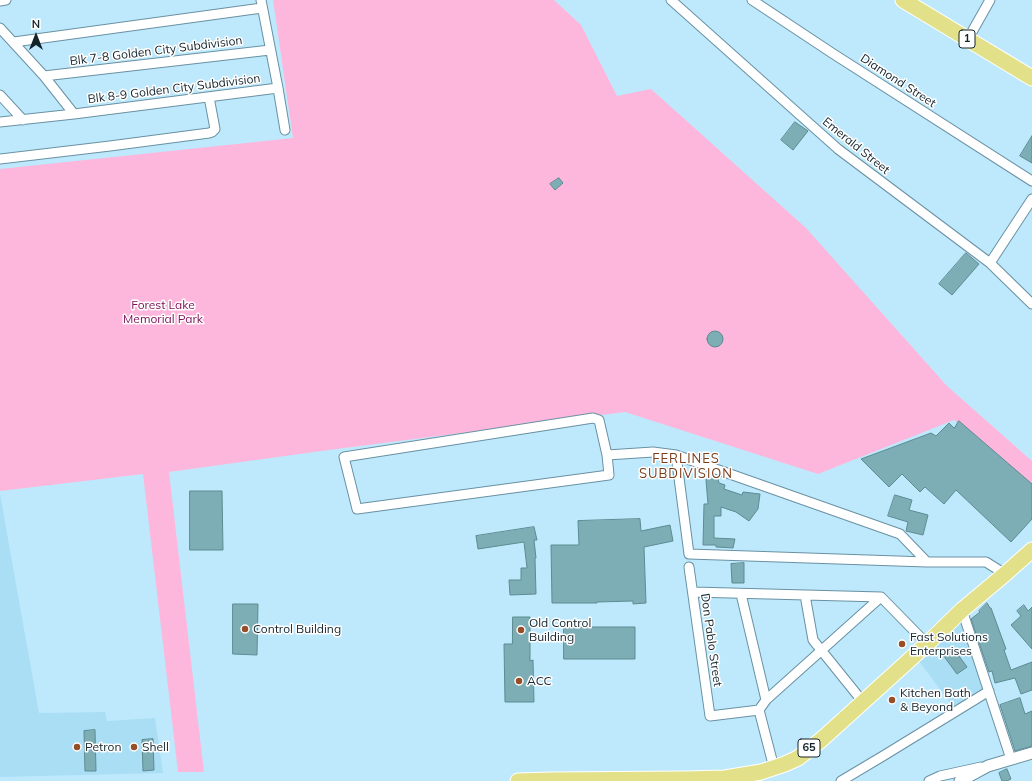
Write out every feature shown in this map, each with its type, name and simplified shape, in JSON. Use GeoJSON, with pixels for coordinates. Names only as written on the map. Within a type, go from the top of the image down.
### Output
{"type":"FeatureCollection","features":[{"type":"Feature","properties":{"kind":"highway","name":"1"},"geometry":{"type":"LineString","coordinates":[[903,0],[1032,78]]}},
{"type":"Feature","properties":{"kind":"highway","name":"65"},"geometry":{"type":"LineString","coordinates":[[518,781],[726,779],[761,772],[798,758],[864,702],[962,610],[1032,550]]}},
{"type":"Feature","properties":{"kind":"street"},"geometry":{"type":"LineString","coordinates":[[0,1],[6,0]]}},
{"type":"Feature","properties":{"kind":"street","name":"Emerald Street"},"geometry":{"type":"LineString","coordinates":[[671,0],[838,149],[990,263],[1032,304]]}},
{"type":"Feature","properties":{"kind":"street","name":"Diamond Street"},"geometry":{"type":"LineString","coordinates":[[752,0],[845,62],[1032,181]]}},
{"type":"Feature","properties":{"kind":"street"},"geometry":{"type":"LineString","coordinates":[[968,39],[990,0]]}},
{"type":"Feature","properties":{"kind":"street"},"geometry":{"type":"LineString","coordinates":[[14,42],[262,4],[285,130]]}},
{"type":"Feature","properties":{"kind":"street"},"geometry":{"type":"LineString","coordinates":[[0,28],[44,76],[74,114]]}},
{"type":"Feature","properties":{"kind":"street","name":"Blk 7-8 Golden City Subdivision"},"geometry":{"type":"LineString","coordinates":[[44,76],[270,50]]}},
{"type":"Feature","properties":{"kind":"street","name":"Blk 8-9 Golden City Subdivision"},"geometry":{"type":"LineString","coordinates":[[0,122],[278,88]]}},
{"type":"Feature","properties":{"kind":"street"},"geometry":{"type":"LineString","coordinates":[[0,95],[22,120]]}},
{"type":"Feature","properties":{"kind":"street"},"geometry":{"type":"LineString","coordinates":[[0,159],[209,133],[215,129],[210,97]]}},
{"type":"Feature","properties":{"kind":"street"},"geometry":{"type":"LineString","coordinates":[[990,263],[1032,199]]}},
{"type":"Feature","properties":{"kind":"street"},"geometry":{"type":"LineString","coordinates":[[594,418],[599,420],[607,455],[609,475],[357,509],[344,457],[594,418]]}},
{"type":"Feature","properties":{"kind":"street"},"geometry":{"type":"LineString","coordinates":[[607,455],[653,452],[676,455],[900,534],[927,562]]}},
{"type":"Feature","properties":{"kind":"street"},"geometry":{"type":"LineString","coordinates":[[676,455],[689,554],[927,562],[986,562],[1005,574]]}},
{"type":"Feature","properties":{"kind":"street","name":"Don Pablo Street"},"geometry":{"type":"LineString","coordinates":[[689,567],[710,716],[758,710]]}},
{"type":"Feature","properties":{"kind":"street"},"geometry":{"type":"LineString","coordinates":[[693,592],[882,597],[927,644]]}},
{"type":"Feature","properties":{"kind":"street"},"geometry":{"type":"LineString","coordinates":[[741,594],[766,700]]}},
{"type":"Feature","properties":{"kind":"street"},"geometry":{"type":"LineString","coordinates":[[805,595],[813,640],[864,702]]}},
{"type":"Feature","properties":{"kind":"street"},"geometry":{"type":"LineString","coordinates":[[774,768],[758,710],[766,700],[882,597]]}},
{"type":"Feature","properties":{"kind":"street"},"geometry":{"type":"LineString","coordinates":[[962,610],[1011,759]]}},
{"type":"Feature","properties":{"kind":"street"},"geometry":{"type":"LineString","coordinates":[[841,781],[989,691]]}},
{"type":"Feature","properties":{"kind":"street"},"geometry":{"type":"LineString","coordinates":[[929,781],[940,776],[988,766],[1032,753]]}},
{"type":"Feature","properties":{"kind":"street"},"geometry":{"type":"LineString","coordinates":[[966,780],[988,766]]}},
{"type":"Feature","properties":{"kind":"shaded area"},"geometry":{"type":"Polygon","coordinates":[[[0,494],[39,713],[105,712],[107,721],[155,718],[163,773],[0,777],[0,494]]]}},
{"type":"Feature","properties":{"kind":"shaded area"},"geometry":{"type":"Polygon","coordinates":[[[961,622],[983,689],[953,707],[919,661],[961,622]]]}},
{"type":"Feature","properties":{"kind":"green space","name":"Forest Lake Memorial Park"},"geometry":{"type":"Polygon","coordinates":[[[273,0],[554,0],[581,25],[617,96],[651,89],[806,228],[947,386],[1032,461],[1032,485],[954,420],[818,474],[625,412],[169,472],[204,772],[178,772],[143,474],[0,491],[0,169],[293,138],[273,0]]]}},
{"type":"Feature","properties":{"kind":"building"},"geometry":{"type":"Polygon","coordinates":[[[795,122],[808,131],[793,150],[781,140],[795,122]]]}},
{"type":"Feature","properties":{"kind":"building"},"geometry":{"type":"Polygon","coordinates":[[[1032,136],[1032,163],[1020,156],[1032,136]]]}},
{"type":"Feature","properties":{"kind":"building"},"geometry":{"type":"Polygon","coordinates":[[[559,178],[563,183],[555,190],[550,184],[559,178]]]}},
{"type":"Feature","properties":{"kind":"building"},"geometry":{"type":"Polygon","coordinates":[[[966,253],[979,264],[952,295],[939,284],[966,253]]]}},
{"type":"Feature","properties":{"kind":"building"},"geometry":{"type":"Polygon","coordinates":[[[715,331],[721,333],[723,339],[721,345],[715,347],[709,345],[707,339],[709,333],[715,331]]]}},
{"type":"Feature","properties":{"kind":"building"},"geometry":{"type":"Polygon","coordinates":[[[959,421],[1032,484],[1032,519],[1011,542],[956,490],[944,504],[925,487],[920,492],[902,474],[889,487],[861,459],[931,433],[936,436],[949,423],[954,428],[959,421]]]}},
{"type":"Feature","properties":{"kind":"building"},"geometry":{"type":"Polygon","coordinates":[[[718,479],[719,483],[725,485],[724,489],[742,495],[743,492],[760,494],[758,509],[749,521],[736,512],[721,507],[721,516],[714,516],[714,538],[735,539],[733,548],[716,547],[716,545],[703,545],[704,504],[708,504],[706,480],[718,479]]]}},
{"type":"Feature","properties":{"kind":"building"},"geometry":{"type":"Polygon","coordinates":[[[190,491],[222,491],[223,550],[190,550],[190,491]]]}},
{"type":"Feature","properties":{"kind":"building"},"geometry":{"type":"Polygon","coordinates":[[[895,495],[912,500],[909,510],[928,515],[923,535],[906,531],[908,522],[888,516],[895,495]]]}},
{"type":"Feature","properties":{"kind":"building"},"geometry":{"type":"Polygon","coordinates":[[[640,519],[641,531],[670,525],[673,541],[644,547],[646,603],[633,604],[633,601],[552,603],[551,545],[579,545],[578,521],[640,519]]]}},
{"type":"Feature","properties":{"kind":"building"},"geometry":{"type":"Polygon","coordinates":[[[534,527],[537,540],[534,540],[536,558],[536,594],[510,595],[509,580],[521,580],[521,568],[527,568],[524,542],[478,549],[476,536],[534,527]]]}},
{"type":"Feature","properties":{"kind":"building"},"geometry":{"type":"Polygon","coordinates":[[[744,563],[744,583],[732,583],[731,564],[744,563]]]}},
{"type":"Feature","properties":{"kind":"building"},"geometry":{"type":"Polygon","coordinates":[[[987,603],[991,608],[1006,649],[1004,650],[1011,670],[1032,662],[1032,690],[1021,694],[1015,678],[995,683],[992,671],[989,672],[971,619],[980,612],[979,611],[987,603]]]}},
{"type":"Feature","properties":{"kind":"building","name":"Control Building"},"geometry":{"type":"Polygon","coordinates":[[[233,604],[258,604],[257,655],[233,654],[233,604]]]}},
{"type":"Feature","properties":{"kind":"building"},"geometry":{"type":"Polygon","coordinates":[[[1024,605],[1028,611],[1032,607],[1032,649],[1011,625],[1021,616],[1017,611],[1024,605]]]}},
{"type":"Feature","properties":{"kind":"building"},"geometry":{"type":"Polygon","coordinates":[[[513,617],[530,617],[530,661],[533,660],[534,702],[505,702],[504,644],[512,644],[513,617]]]}},
{"type":"Feature","properties":{"kind":"building"},"geometry":{"type":"Polygon","coordinates":[[[564,627],[635,627],[635,659],[564,659],[564,627]]]}},
{"type":"Feature","properties":{"kind":"building"},"geometry":{"type":"Polygon","coordinates":[[[953,648],[967,667],[957,674],[943,655],[953,648]]]}},
{"type":"Feature","properties":{"kind":"building"},"geometry":{"type":"Polygon","coordinates":[[[1020,698],[1025,714],[1032,711],[1032,746],[1015,751],[1000,705],[1020,698]]]}},
{"type":"Feature","properties":{"kind":"building"},"geometry":{"type":"Polygon","coordinates":[[[95,730],[96,771],[85,771],[84,731],[95,730]]]}},
{"type":"Feature","properties":{"kind":"building"},"geometry":{"type":"Polygon","coordinates":[[[153,739],[154,770],[143,771],[142,740],[153,739]]]}},
{"type":"Feature","properties":{"kind":"building"},"geometry":{"type":"Polygon","coordinates":[[[1007,769],[1011,779],[1002,781],[999,773],[1007,769]]]}},
{"type":"Feature","properties":{"kind":"place","name":"Control Building"},"geometry":{"type":"Point","coordinates":[245,629]}},
{"type":"Feature","properties":{"kind":"place","name":"Old Control Building"},"geometry":{"type":"Point","coordinates":[521,630]}},
{"type":"Feature","properties":{"kind":"place","name":"Fast Solutions Enterprises"},"geometry":{"type":"Point","coordinates":[902,644]}},
{"type":"Feature","properties":{"kind":"place","name":"ACC"},"geometry":{"type":"Point","coordinates":[519,681]}},
{"type":"Feature","properties":{"kind":"place","name":"Kitchen Bath & Beyond"},"geometry":{"type":"Point","coordinates":[892,700]}},
{"type":"Feature","properties":{"kind":"place","name":"Petron"},"geometry":{"type":"Point","coordinates":[77,747]}},
{"type":"Feature","properties":{"kind":"place","name":"Shell"},"geometry":{"type":"Point","coordinates":[134,747]}},
{"type":"Feature","properties":{"kind":"district","name":"FERLINES SUBDIVISION"},"geometry":{"type":"Point","coordinates":[686,466]}}]}
